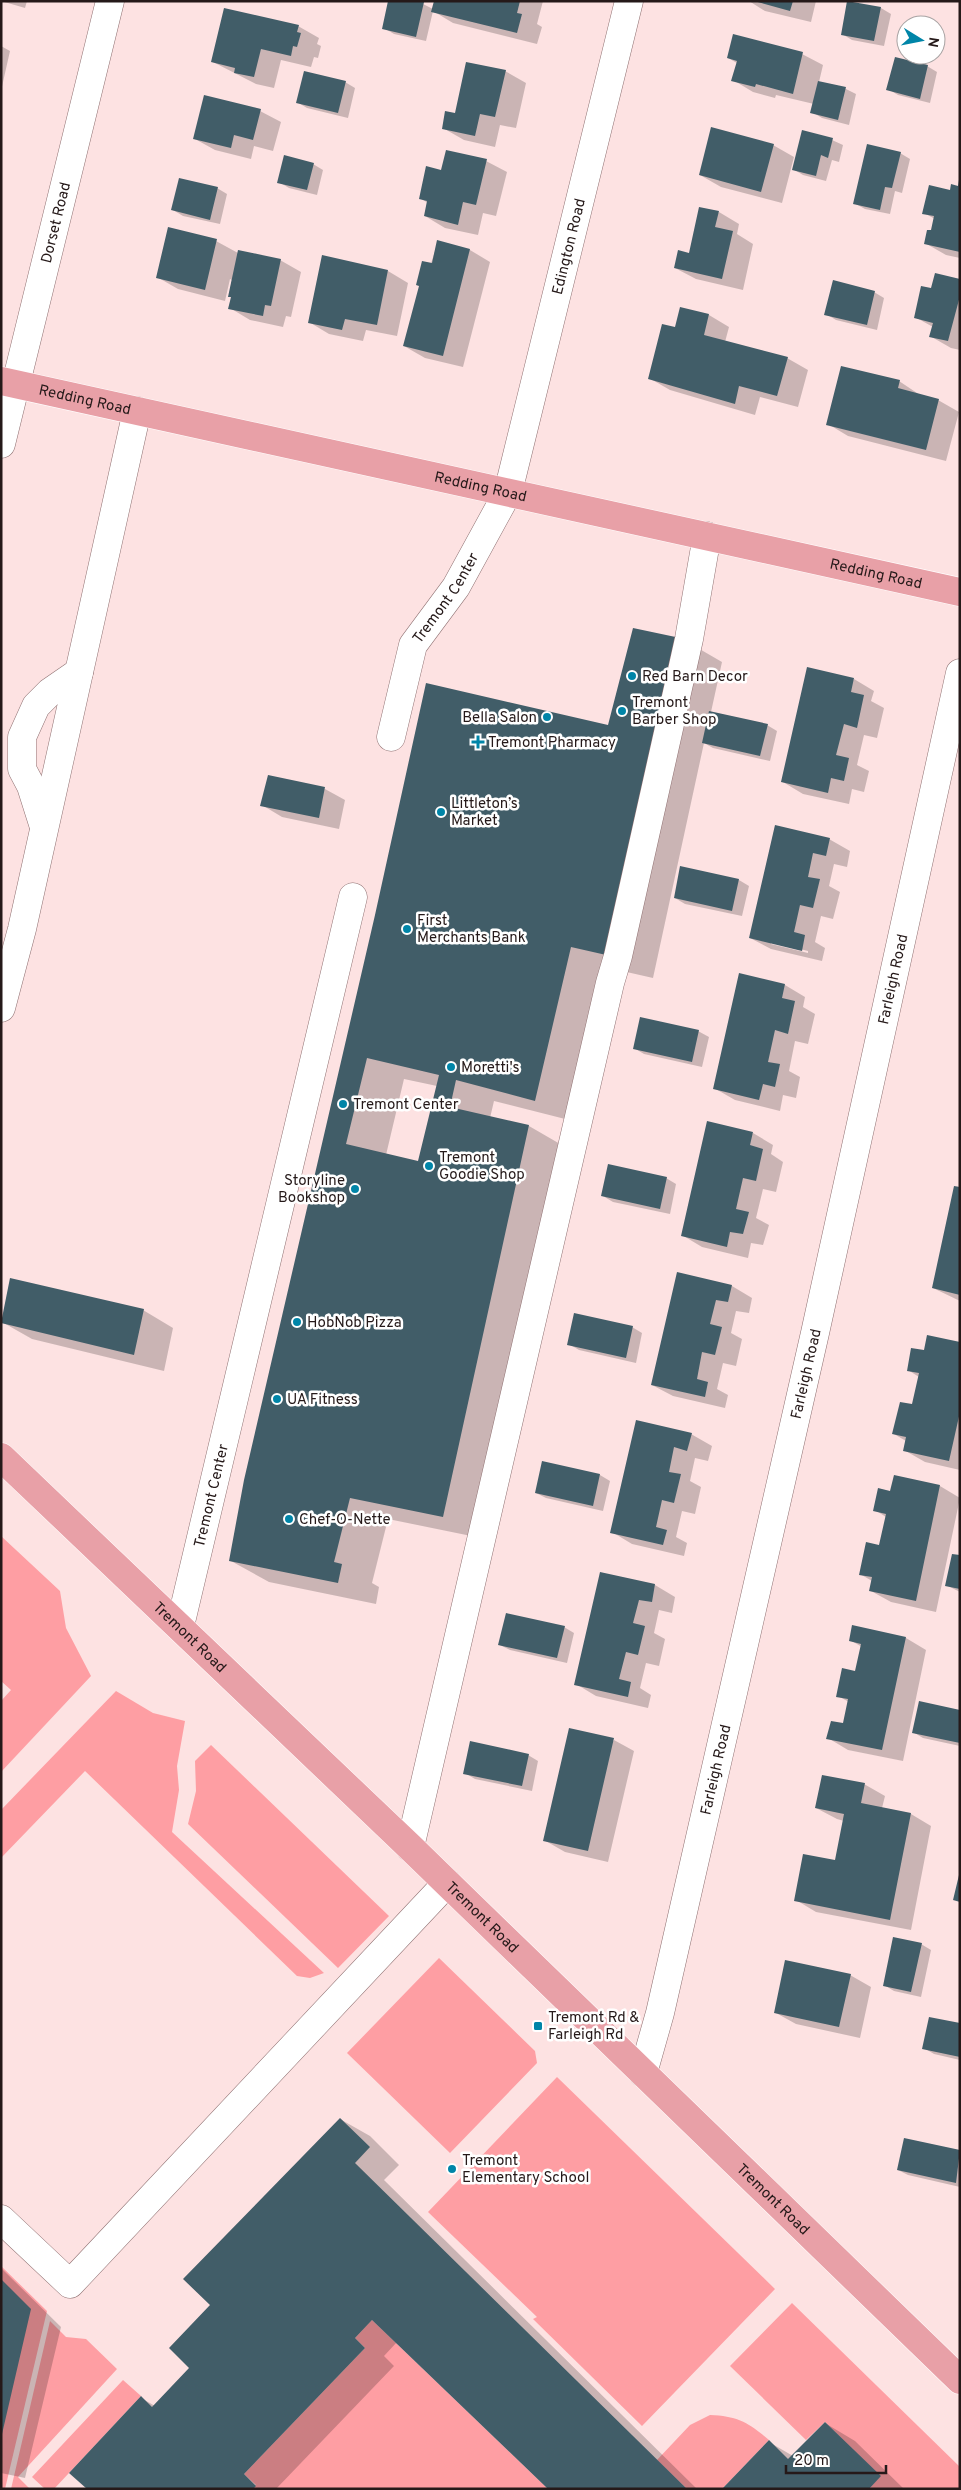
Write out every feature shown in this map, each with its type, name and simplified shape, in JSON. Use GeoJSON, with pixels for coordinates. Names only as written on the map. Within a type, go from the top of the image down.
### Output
{"type":"FeatureCollection","features":[{"type":"Feature","properties":{"kind":"main road","name":"Redding Road"},"geometry":{"type":"LineString","coordinates":[[8,383],[960,592]]}},
{"type":"Feature","properties":{"kind":"main road","name":"Tremont Road"},"geometry":{"type":"LineString","coordinates":[[1,1458],[180,1626],[410,1847],[960,2380]]}},
{"type":"Feature","properties":{"kind":"street","name":"Dorset Road"},"geometry":{"type":"LineString","coordinates":[[1,444],[8,383],[110,1]]}},
{"type":"Feature","properties":{"kind":"street","name":"Edington Road"},"geometry":{"type":"LineString","coordinates":[[508,492],[629,1]]}},
{"type":"Feature","properties":{"kind":"street"},"geometry":{"type":"LineString","coordinates":[[1,1008],[12,927],[44,826],[137,411]]}},
{"type":"Feature","properties":{"kind":"street","name":"Tremont Center"},"geometry":{"type":"LineString","coordinates":[[391,737],[413,645],[456,587],[508,492]]}},
{"type":"Feature","properties":{"kind":"street"},"geometry":{"type":"LineString","coordinates":[[410,1847],[607,993],[618,956],[689,639],[708,536]]}},
{"type":"Feature","properties":{"kind":"street"},"geometry":{"type":"LineString","coordinates":[[44,826],[31,786],[22,769],[22,737],[36,706],[50,692],[79,672]]}},
{"type":"Feature","properties":{"kind":"street","name":"Farleigh Road"},"geometry":{"type":"LineString","coordinates":[[643,2072],[660,2013],[815,1333],[960,673]]}},
{"type":"Feature","properties":{"kind":"street","name":"Tremont Center"},"geometry":{"type":"LineString","coordinates":[[180,1626],[353,897]]}},
{"type":"Feature","properties":{"kind":"street"},"geometry":{"type":"LineString","coordinates":[[1,2219],[70,2284],[447,1883]]}},
{"type":"Feature","properties":{"kind":"shaded area"},"geometry":{"type":"Polygon","coordinates":[[[1,1536],[60,1591],[66,1628],[91,1676],[1,1772],[1,1701],[11,1690],[1,1681],[1,1536]]]}},
{"type":"Feature","properties":{"kind":"shaded area"},"geometry":{"type":"Polygon","coordinates":[[[116,1691],[153,1713],[185,1721],[177,1766],[179,1790],[172,1832],[324,1973],[310,1978],[297,1976],[85,1771],[1,1858],[1,1810],[116,1691]]]}},
{"type":"Feature","properties":{"kind":"shaded area"},"geometry":{"type":"Polygon","coordinates":[[[211,1745],[389,1916],[338,1968],[188,1824],[196,1791],[195,1761],[211,1745]]]}},
{"type":"Feature","properties":{"kind":"shaded area"},"geometry":{"type":"Polygon","coordinates":[[[439,1958],[535,2051],[537,2063],[450,2153],[347,2053],[439,1958]]]}},
{"type":"Feature","properties":{"kind":"shaded area"},"geometry":{"type":"Polygon","coordinates":[[[557,2077],[775,2289],[642,2426],[533,2319],[537,2317],[428,2212],[557,2077]]]}},
{"type":"Feature","properties":{"kind":"shaded area"},"geometry":{"type":"Polygon","coordinates":[[[1,2266],[47,2311],[5,2489],[1,2489],[1,2266]]]}},
{"type":"Feature","properties":{"kind":"shaded area"},"geometry":{"type":"Polygon","coordinates":[[[792,2303],[960,2467],[960,2489],[869,2489],[880,2476],[825,2422],[806,2440],[730,2366],[792,2303]]]}},
{"type":"Feature","properties":{"kind":"shaded area"},"geometry":{"type":"Polygon","coordinates":[[[372,2320],[548,2489],[253,2489],[256,2485],[244,2474],[365,2348],[355,2338],[372,2320]]]}},
{"type":"Feature","properties":{"kind":"shaded area"},"geometry":{"type":"Polygon","coordinates":[[[50,2321],[66,2337],[86,2339],[117,2369],[18,2477],[30,2489],[11,2489],[50,2321]]]}},
{"type":"Feature","properties":{"kind":"shaded area"},"geometry":{"type":"Polygon","coordinates":[[[123,2380],[141,2396],[54,2489],[45,2489],[32,2477],[123,2380]]]}},
{"type":"Feature","properties":{"kind":"shaded area"},"geometry":{"type":"Polygon","coordinates":[[[710,2415],[736,2419],[755,2429],[769,2440],[722,2489],[687,2489],[657,2460],[690,2425],[710,2415]]]}},
{"type":"Feature","properties":{"kind":"building"},"geometry":{"type":"Polygon","coordinates":[[[388,1],[424,2],[416,37],[382,29],[388,1]]]}},
{"type":"Feature","properties":{"kind":"building"},"geometry":{"type":"Polygon","coordinates":[[[434,1],[520,1],[517,13],[522,14],[517,33],[431,12],[434,1]]]}},
{"type":"Feature","properties":{"kind":"building"},"geometry":{"type":"Polygon","coordinates":[[[754,1],[793,1],[790,11],[754,1]]]}},
{"type":"Feature","properties":{"kind":"building"},"geometry":{"type":"Polygon","coordinates":[[[847,1],[881,7],[874,41],[841,35],[847,1]]]}},
{"type":"Feature","properties":{"kind":"building"},"geometry":{"type":"Polygon","coordinates":[[[224,8],[299,25],[297,32],[301,33],[297,47],[293,46],[291,56],[261,49],[254,77],[234,73],[235,68],[211,62],[224,8]]]}},
{"type":"Feature","properties":{"kind":"building"},"geometry":{"type":"Polygon","coordinates":[[[733,34],[803,52],[793,94],[756,84],[755,87],[731,81],[737,61],[727,58],[733,34]]]}},
{"type":"Feature","properties":{"kind":"building"},"geometry":{"type":"Polygon","coordinates":[[[895,57],[896,65],[928,65],[920,99],[886,90],[895,57]]]}},
{"type":"Feature","properties":{"kind":"building"},"geometry":{"type":"Polygon","coordinates":[[[466,62],[506,70],[495,117],[480,114],[475,136],[442,129],[445,111],[455,113],[466,62]]]}},
{"type":"Feature","properties":{"kind":"building"},"geometry":{"type":"Polygon","coordinates":[[[304,71],[346,81],[338,113],[296,103],[304,71]]]}},
{"type":"Feature","properties":{"kind":"building"},"geometry":{"type":"Polygon","coordinates":[[[818,81],[846,87],[838,120],[810,113],[818,81]]]}},
{"type":"Feature","properties":{"kind":"building"},"geometry":{"type":"Polygon","coordinates":[[[204,95],[261,109],[253,140],[234,135],[231,148],[193,139],[204,95]]]}},
{"type":"Feature","properties":{"kind":"building"},"geometry":{"type":"Polygon","coordinates":[[[711,127],[774,144],[761,192],[699,175],[711,127]]]}},
{"type":"Feature","properties":{"kind":"building"},"geometry":{"type":"Polygon","coordinates":[[[802,130],[833,138],[828,158],[821,155],[816,176],[792,170],[802,130]]]}},
{"type":"Feature","properties":{"kind":"building"},"geometry":{"type":"Polygon","coordinates":[[[867,144],[901,152],[892,188],[885,187],[880,210],[853,204],[867,144]]]}},
{"type":"Feature","properties":{"kind":"building"},"geometry":{"type":"Polygon","coordinates":[[[446,150],[487,159],[476,205],[463,202],[458,225],[424,216],[427,201],[419,199],[426,166],[441,170],[446,150]]]}},
{"type":"Feature","properties":{"kind":"building"},"geometry":{"type":"Polygon","coordinates":[[[284,155],[314,163],[307,190],[277,183],[284,155]]]}},
{"type":"Feature","properties":{"kind":"building"},"geometry":{"type":"Polygon","coordinates":[[[179,178],[218,187],[210,220],[171,210],[179,178]]]}},
{"type":"Feature","properties":{"kind":"building"},"geometry":{"type":"Polygon","coordinates":[[[959,180],[960,252],[924,244],[927,230],[931,230],[934,216],[922,214],[929,185],[950,190],[951,184],[958,186],[959,180]]]}},
{"type":"Feature","properties":{"kind":"building"},"geometry":{"type":"Polygon","coordinates":[[[699,207],[719,211],[715,227],[733,231],[722,279],[674,268],[678,250],[689,253],[699,207]]]}},
{"type":"Feature","properties":{"kind":"building"},"geometry":{"type":"Polygon","coordinates":[[[168,227],[217,239],[205,290],[156,278],[168,227]]]}},
{"type":"Feature","properties":{"kind":"building"},"geometry":{"type":"Polygon","coordinates":[[[437,240],[470,249],[443,356],[403,346],[419,286],[416,285],[422,261],[432,263],[437,240]]]}},
{"type":"Feature","properties":{"kind":"building"},"geometry":{"type":"Polygon","coordinates":[[[238,250],[281,259],[271,306],[265,305],[263,316],[228,309],[231,297],[228,297],[238,250]]]}},
{"type":"Feature","properties":{"kind":"building"},"geometry":{"type":"Polygon","coordinates":[[[322,255],[388,270],[377,325],[345,319],[342,330],[308,323],[322,255]]]}},
{"type":"Feature","properties":{"kind":"building"},"geometry":{"type":"Polygon","coordinates":[[[935,273],[960,279],[960,296],[948,341],[929,337],[933,323],[914,318],[921,286],[931,288],[935,273]]]}},
{"type":"Feature","properties":{"kind":"building"},"geometry":{"type":"Polygon","coordinates":[[[833,280],[875,291],[867,325],[824,315],[833,280]]]}},
{"type":"Feature","properties":{"kind":"building"},"geometry":{"type":"Polygon","coordinates":[[[680,307],[709,314],[704,335],[788,357],[777,396],[739,386],[735,404],[648,379],[662,324],[675,327],[680,307]]]}},
{"type":"Feature","properties":{"kind":"building"},"geometry":{"type":"Polygon","coordinates":[[[841,366],[900,380],[898,388],[939,399],[926,450],[826,425],[841,366]]]}},
{"type":"Feature","properties":{"kind":"building","name":"Tremont Center"},"geometry":{"type":"Polygon","coordinates":[[[633,628],[685,639],[615,957],[571,947],[535,1101],[456,1080],[450,1107],[529,1125],[443,1517],[350,1498],[334,1562],[342,1564],[338,1583],[229,1561],[244,1480],[375,915],[426,683],[608,725],[633,628]],[[367,1058],[346,1144],[418,1161],[439,1075],[367,1058]]]}},
{"type":"Feature","properties":{"kind":"building"},"geometry":{"type":"Polygon","coordinates":[[[807,667],[854,678],[851,692],[864,695],[857,728],[844,724],[836,755],[849,758],[844,781],[831,778],[828,793],[781,782],[807,667]]]}},
{"type":"Feature","properties":{"kind":"building"},"geometry":{"type":"Polygon","coordinates":[[[709,711],[768,724],[760,756],[702,743],[709,711]]]}},
{"type":"Feature","properties":{"kind":"building"},"geometry":{"type":"Polygon","coordinates":[[[268,775],[325,787],[319,818],[260,806],[268,775]]]}},
{"type":"Feature","properties":{"kind":"building"},"geometry":{"type":"Polygon","coordinates":[[[775,825],[830,838],[826,856],[813,853],[808,877],[820,879],[813,908],[800,905],[794,932],[805,935],[802,951],[749,938],[775,825]]]}},
{"type":"Feature","properties":{"kind":"building"},"geometry":{"type":"Polygon","coordinates":[[[680,866],[739,879],[732,911],[674,898],[680,866]]]}},
{"type":"Feature","properties":{"kind":"building"},"geometry":{"type":"Polygon","coordinates":[[[739,973],[785,984],[782,998],[795,1001],[788,1034],[775,1030],[768,1062],[780,1064],[775,1087],[763,1084],[759,1100],[713,1089],[739,973]]]}},
{"type":"Feature","properties":{"kind":"building"},"geometry":{"type":"Polygon","coordinates":[[[640,1017],[699,1030],[692,1062],[633,1049],[640,1017]]]}},
{"type":"Feature","properties":{"kind":"building"},"geometry":{"type":"Polygon","coordinates":[[[707,1121],[753,1132],[750,1145],[763,1149],[756,1181],[743,1178],[736,1209],[749,1212],[743,1234],[730,1232],[727,1247],[681,1236],[707,1121]]]}},
{"type":"Feature","properties":{"kind":"building"},"geometry":{"type":"Polygon","coordinates":[[[608,1164],[667,1177],[660,1209],[601,1196],[608,1164]]]}},
{"type":"Feature","properties":{"kind":"building"},"geometry":{"type":"Polygon","coordinates":[[[954,1186],[960,1187],[960,1295],[932,1288],[954,1186]]]}},
{"type":"Feature","properties":{"kind":"building"},"geometry":{"type":"Polygon","coordinates":[[[677,1272],[732,1285],[728,1302],[716,1300],[710,1324],[722,1327],[715,1355],[702,1352],[697,1379],[708,1382],[705,1397],[651,1385],[677,1272]]]}},
{"type":"Feature","properties":{"kind":"building"},"geometry":{"type":"Polygon","coordinates":[[[10,1278],[144,1309],[134,1355],[1,1323],[10,1278]]]}},
{"type":"Feature","properties":{"kind":"building"},"geometry":{"type":"Polygon","coordinates":[[[574,1313],[633,1326],[626,1358],[567,1345],[574,1313]]]}},
{"type":"Feature","properties":{"kind":"building"},"geometry":{"type":"Polygon","coordinates":[[[927,1335],[960,1342],[960,1412],[949,1461],[903,1451],[906,1437],[892,1434],[900,1402],[912,1404],[919,1373],[907,1371],[911,1348],[924,1350],[927,1335]]]}},
{"type":"Feature","properties":{"kind":"building"},"geometry":{"type":"Polygon","coordinates":[[[636,1420],[692,1433],[687,1451],[674,1447],[669,1472],[681,1474],[674,1503],[662,1500],[656,1527],[667,1530],[663,1545],[610,1533],[636,1420]]]}},
{"type":"Feature","properties":{"kind":"building"},"geometry":{"type":"Polygon","coordinates":[[[542,1461],[600,1474],[593,1506],[535,1493],[542,1461]]]}},
{"type":"Feature","properties":{"kind":"building"},"geometry":{"type":"Polygon","coordinates":[[[894,1475],[940,1485],[916,1601],[869,1591],[872,1577],[859,1575],[866,1542],[879,1545],[886,1514],[873,1511],[878,1488],[890,1491],[894,1475]]]}},
{"type":"Feature","properties":{"kind":"building"},"geometry":{"type":"Polygon","coordinates":[[[952,1554],[960,1555],[960,1589],[945,1586],[952,1554]]]}},
{"type":"Feature","properties":{"kind":"building"},"geometry":{"type":"Polygon","coordinates":[[[600,1572],[655,1584],[652,1602],[639,1600],[633,1623],[645,1626],[638,1655],[626,1652],[619,1679],[631,1682],[628,1697],[574,1685],[600,1572]]]}},
{"type":"Feature","properties":{"kind":"building"},"geometry":{"type":"Polygon","coordinates":[[[506,1613],[565,1626],[557,1658],[498,1645],[506,1613]]]}},
{"type":"Feature","properties":{"kind":"building"},"geometry":{"type":"Polygon","coordinates":[[[852,1625],[906,1637],[882,1750],[826,1739],[831,1721],[843,1723],[848,1699],[836,1697],[842,1668],[855,1671],[861,1644],[849,1641],[852,1625]]]}},
{"type":"Feature","properties":{"kind":"building"},"geometry":{"type":"Polygon","coordinates":[[[919,1701],[960,1710],[960,1743],[912,1733],[919,1701]]]}},
{"type":"Feature","properties":{"kind":"building"},"geometry":{"type":"Polygon","coordinates":[[[569,1728],[614,1738],[588,1851],[543,1841],[569,1728]]]}},
{"type":"Feature","properties":{"kind":"building"},"geometry":{"type":"Polygon","coordinates":[[[470,1741],[529,1754],[522,1786],[463,1774],[470,1741]]]}},
{"type":"Feature","properties":{"kind":"building"},"geometry":{"type":"Polygon","coordinates":[[[822,1775],[865,1783],[861,1803],[911,1813],[890,1920],[794,1901],[803,1854],[835,1860],[844,1814],[815,1808],[822,1775]]]}},
{"type":"Feature","properties":{"kind":"building"},"geometry":{"type":"Polygon","coordinates":[[[960,1875],[960,1902],[953,1900],[960,1875]]]}},
{"type":"Feature","properties":{"kind":"building"},"geometry":{"type":"Polygon","coordinates":[[[893,1937],[922,1943],[911,1992],[883,1986],[893,1937]]]}},
{"type":"Feature","properties":{"kind":"building"},"geometry":{"type":"Polygon","coordinates":[[[785,1960],[851,1974],[839,2027],[774,2013],[785,1960]]]}},
{"type":"Feature","properties":{"kind":"building"},"geometry":{"type":"Polygon","coordinates":[[[929,2017],[960,2023],[960,2057],[922,2049],[929,2017]]]}},
{"type":"Feature","properties":{"kind":"building"},"geometry":{"type":"Polygon","coordinates":[[[340,2118],[370,2147],[355,2163],[687,2489],[548,2489],[372,2320],[355,2338],[365,2348],[244,2474],[256,2486],[253,2489],[87,2489],[69,2473],[141,2396],[152,2407],[189,2368],[169,2348],[210,2305],[183,2279],[340,2118]]]}},
{"type":"Feature","properties":{"kind":"building"},"geometry":{"type":"Polygon","coordinates":[[[904,2138],[960,2150],[956,2183],[897,2170],[904,2138]]]}},
{"type":"Feature","properties":{"kind":"building"},"geometry":{"type":"Polygon","coordinates":[[[1,2279],[31,2309],[2,2434],[1,2434],[1,2279]]]}},
{"type":"Feature","properties":{"kind":"building"},"geometry":{"type":"Polygon","coordinates":[[[825,2422],[881,2476],[869,2489],[722,2489],[769,2440],[788,2459],[825,2422]]]}},
{"type":"Feature","properties":{"kind":"place","name":"Red Barn Decor"},"geometry":{"type":"Point","coordinates":[632,676]}},
{"type":"Feature","properties":{"kind":"place","name":"Tremont Barber Shop"},"geometry":{"type":"Point","coordinates":[622,711]}},
{"type":"Feature","properties":{"kind":"place","name":"Bella Salon"},"geometry":{"type":"Point","coordinates":[547,717]}},
{"type":"Feature","properties":{"kind":"place","name":"Tremont Pharmacy"},"geometry":{"type":"Point","coordinates":[478,742]}},
{"type":"Feature","properties":{"kind":"place","name":"Littleton’s Market"},"geometry":{"type":"Point","coordinates":[441,812]}},
{"type":"Feature","properties":{"kind":"place","name":"First Merchants Bank"},"geometry":{"type":"Point","coordinates":[407,929]}},
{"type":"Feature","properties":{"kind":"place","name":"Moretti's"},"geometry":{"type":"Point","coordinates":[451,1067]}},
{"type":"Feature","properties":{"kind":"place","name":"Tremont Center"},"geometry":{"type":"Point","coordinates":[343,1104]}},
{"type":"Feature","properties":{"kind":"place","name":"Tremont Goodie Shop"},"geometry":{"type":"Point","coordinates":[429,1166]}},
{"type":"Feature","properties":{"kind":"place","name":"Storyline Bookshop"},"geometry":{"type":"Point","coordinates":[355,1189]}},
{"type":"Feature","properties":{"kind":"place","name":"HobNob Pizza"},"geometry":{"type":"Point","coordinates":[297,1322]}},
{"type":"Feature","properties":{"kind":"place","name":"UA Fitness"},"geometry":{"type":"Point","coordinates":[277,1399]}},
{"type":"Feature","properties":{"kind":"place","name":"Chef-O-Nette"},"geometry":{"type":"Point","coordinates":[289,1519]}},
{"type":"Feature","properties":{"kind":"place","name":"Tremont Rd & Farleigh Rd"},"geometry":{"type":"Point","coordinates":[538,2026]}},
{"type":"Feature","properties":{"kind":"place","name":"Tremont Elementary School"},"geometry":{"type":"Point","coordinates":[452,2169]}}]}
